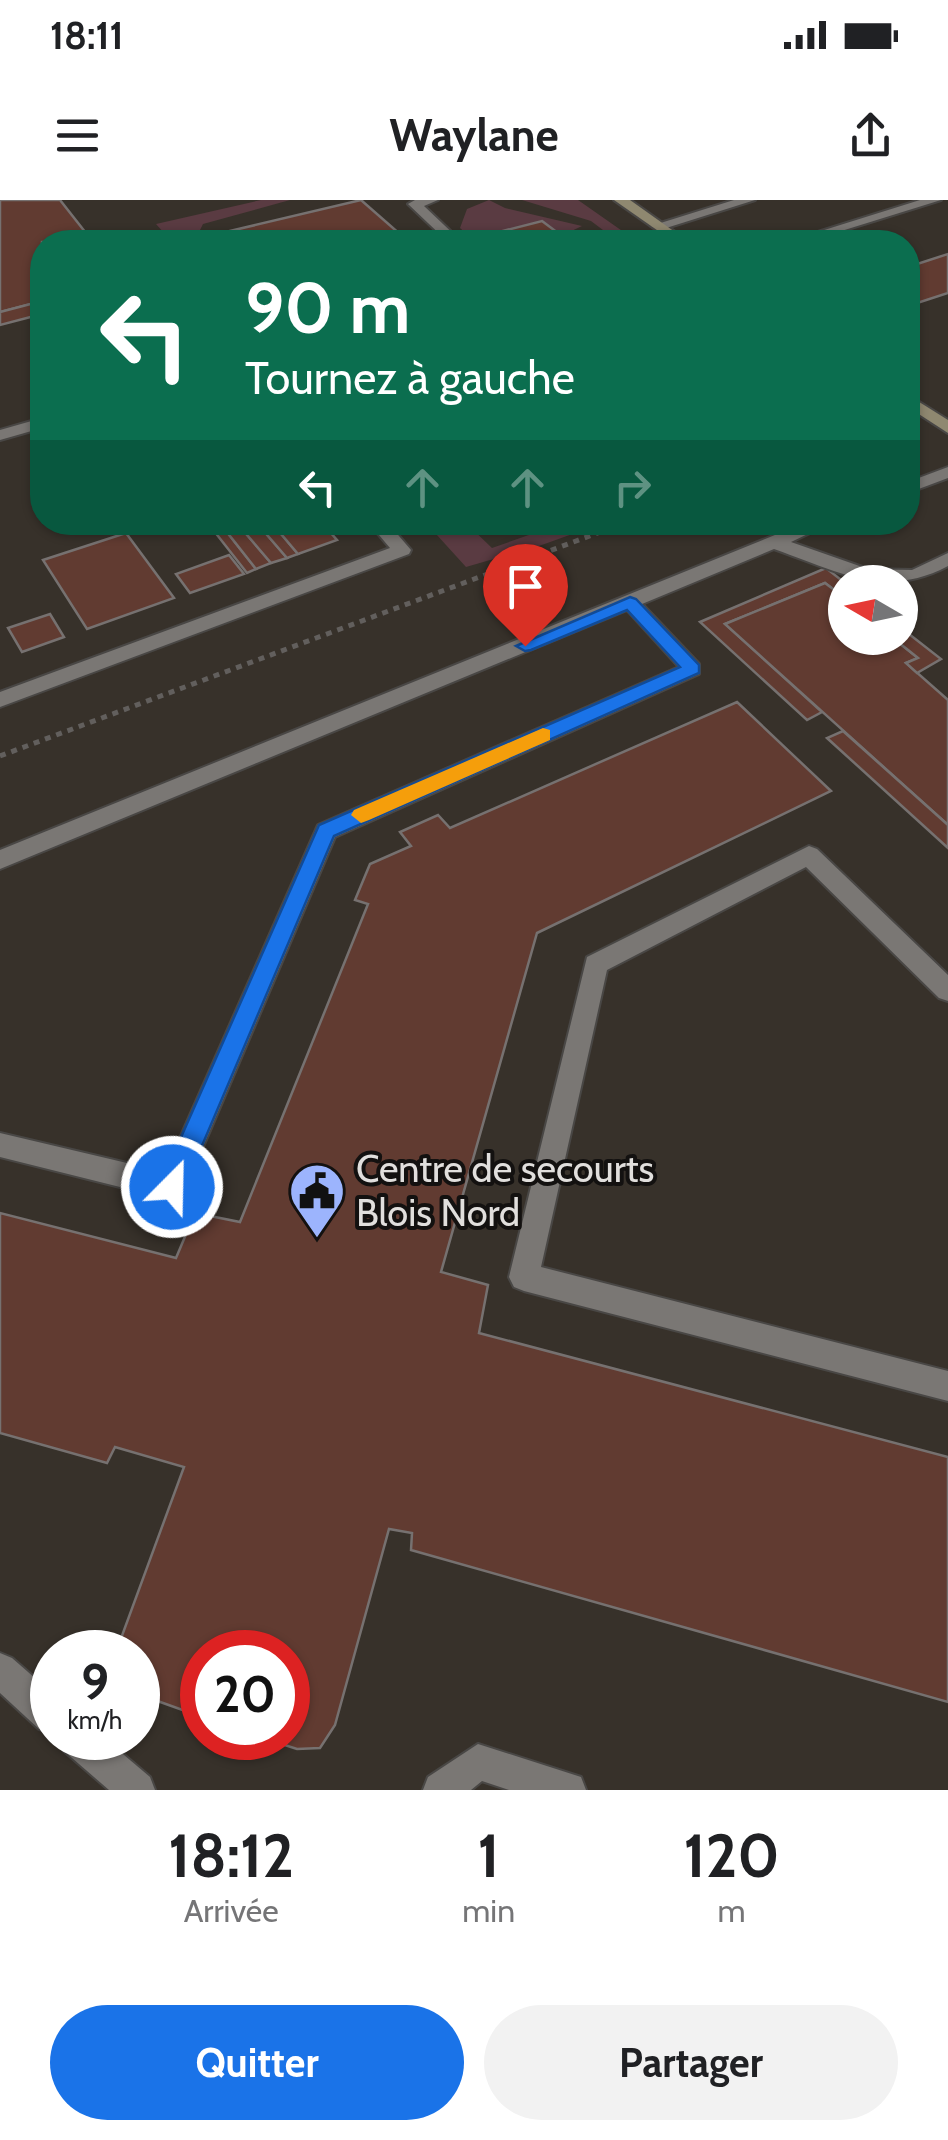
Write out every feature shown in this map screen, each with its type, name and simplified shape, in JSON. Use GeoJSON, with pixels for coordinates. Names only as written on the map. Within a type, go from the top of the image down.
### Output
{"type":"FeatureCollection","features":[{"type":"Feature","properties":{"kind":"main road"},"geometry":{"type":"LineString","coordinates":[[621,200],[664,230]]}},
{"type":"Feature","properties":{"kind":"main road"},"geometry":{"type":"LineString","coordinates":[[920,408],[948,428]]}},
{"type":"Feature","properties":{"kind":"street"},"geometry":{"type":"LineString","coordinates":[[432,200],[415,204],[442,230]]}},
{"type":"Feature","properties":{"kind":"street"},"geometry":{"type":"LineString","coordinates":[[658,226],[748,200]]}},
{"type":"Feature","properties":{"kind":"street"},"geometry":{"type":"LineString","coordinates":[[833,230],[934,200]]}},
{"type":"Feature","properties":{"kind":"street"},"geometry":{"type":"LineString","coordinates":[[0,435],[30,426]]}},
{"type":"Feature","properties":{"kind":"street"},"geometry":{"type":"LineString","coordinates":[[920,483],[948,472]]}},
{"type":"Feature","properties":{"kind":"street"},"geometry":{"type":"LineString","coordinates":[[0,700],[402,550],[389,535]]}},
{"type":"Feature","properties":{"kind":"street"},"geometry":{"type":"LineString","coordinates":[[0,860],[792,535]]}},
{"type":"Feature","properties":{"kind":"street"},"geometry":{"type":"LineString","coordinates":[[775,542],[866,575],[914,576],[948,560]]}},
{"type":"Feature","properties":{"kind":"street"},"geometry":{"type":"LineString","coordinates":[[0,1144],[172,1187],[326,831],[692,669],[630,602]]}},
{"type":"Feature","properties":{"kind":"street"},"geometry":{"type":"LineString","coordinates":[[948,991],[808,855],[596,964],[524,1276],[948,1386]]}},
{"type":"Feature","properties":{"kind":"street"},"geometry":{"type":"LineString","coordinates":[[0,1670],[30,1697]]}},
{"type":"Feature","properties":{"kind":"street"},"geometry":{"type":"LineString","coordinates":[[102,1760],[137,1790]]}},
{"type":"Feature","properties":{"kind":"street"},"geometry":{"type":"LineString","coordinates":[[441,1790],[478,1762],[568,1790]]}},
{"type":"Feature","properties":{"kind":"path"},"geometry":{"type":"LineString","coordinates":[[0,756],[592,535]]}},
{"type":"Feature","properties":{"kind":"shaded area"},"geometry":{"type":"Polygon","coordinates":[[[0,200],[948,200],[948,1790],[0,1790],[0,200]]]}},
{"type":"Feature","properties":{"kind":"shaded area"},"geometry":{"type":"Polygon","coordinates":[[[261,200],[290,200],[203,224],[200,230],[161,230],[156,224],[261,200]]]}},
{"type":"Feature","properties":{"kind":"shaded area"},"geometry":{"type":"Polygon","coordinates":[[[489,200],[505,208],[582,226],[553,230],[541,221],[507,230],[462,230],[467,209],[489,200]]]}},
{"type":"Feature","properties":{"kind":"shaded area"},"geometry":{"type":"Polygon","coordinates":[[[522,200],[578,200],[621,230],[603,230],[591,221],[522,200]]]}},
{"type":"Feature","properties":{"kind":"shaded area"},"geometry":{"type":"Polygon","coordinates":[[[437,535],[478,535],[492,548],[529,535],[570,535],[539,546],[466,567],[437,535]]]}},
{"type":"Feature","properties":{"kind":"building"},"geometry":{"type":"Polygon","coordinates":[[[0,200],[60,200],[84,230],[30,230],[30,304],[0,312],[0,200]]]}},
{"type":"Feature","properties":{"kind":"building"},"geometry":{"type":"Polygon","coordinates":[[[361,200],[395,230],[234,230],[361,200]]]}},
{"type":"Feature","properties":{"kind":"building"},"geometry":{"type":"Polygon","coordinates":[[[542,221],[554,230],[507,230],[542,221]]]}},
{"type":"Feature","properties":{"kind":"building"},"geometry":{"type":"Polygon","coordinates":[[[948,254],[948,293],[920,302],[920,263],[948,254]]]}},
{"type":"Feature","properties":{"kind":"building"},"geometry":{"type":"Polygon","coordinates":[[[30,304],[30,317],[0,325],[0,312],[30,304]]]}},
{"type":"Feature","properties":{"kind":"building"},"geometry":{"type":"Polygon","coordinates":[[[127,535],[174,598],[87,629],[43,560],[127,535]]]}},
{"type":"Feature","properties":{"kind":"building"},"geometry":{"type":"Polygon","coordinates":[[[217,535],[229,535],[256,569],[247,573],[217,535]]]}},
{"type":"Feature","properties":{"kind":"building"},"geometry":{"type":"Polygon","coordinates":[[[229,535],[247,535],[271,563],[256,569],[229,535]]]}},
{"type":"Feature","properties":{"kind":"building"},"geometry":{"type":"Polygon","coordinates":[[[247,535],[267,535],[287,558],[271,563],[247,535]]]}},
{"type":"Feature","properties":{"kind":"building"},"geometry":{"type":"Polygon","coordinates":[[[267,535],[282,535],[298,554],[287,558],[267,535]]]}},
{"type":"Feature","properties":{"kind":"building"},"geometry":{"type":"Polygon","coordinates":[[[282,535],[333,535],[337,540],[298,554],[282,535]]]}},
{"type":"Feature","properties":{"kind":"building"},"geometry":{"type":"Polygon","coordinates":[[[229,555],[244,574],[190,593],[176,574],[229,555]]]}},
{"type":"Feature","properties":{"kind":"building"},"geometry":{"type":"Polygon","coordinates":[[[826,568],[828,585],[825,583],[725,624],[822,712],[807,720],[700,622],[826,568]]]}},
{"type":"Feature","properties":{"kind":"building"},"geometry":{"type":"Polygon","coordinates":[[[825,583],[828,655],[918,658],[906,663],[948,700],[948,825],[725,624],[825,583]]]}},
{"type":"Feature","properties":{"kind":"building"},"geometry":{"type":"Polygon","coordinates":[[[50,614],[64,637],[22,652],[8,628],[50,614]]]}},
{"type":"Feature","properties":{"kind":"building"},"geometry":{"type":"Polygon","coordinates":[[[918,641],[941,659],[917,673],[906,663],[918,658],[914,655],[918,655],[918,641]]]}},
{"type":"Feature","properties":{"kind":"building","name":"Centre de secourts Blois Nord"},"geometry":{"type":"Polygon","coordinates":[[[737,702],[831,791],[537,933],[441,1272],[488,1285],[479,1333],[948,1457],[948,1702],[411,1550],[412,1533],[389,1529],[335,1725],[320,1748],[310,1748],[310,1630],[180,1630],[180,1709],[160,1702],[160,1630],[124,1630],[184,1467],[115,1447],[107,1463],[0,1433],[0,1213],[176,1258],[195,1213],[240,1222],[368,904],[355,900],[370,864],[411,846],[400,832],[438,815],[450,828],[737,702]]]}},
{"type":"Feature","properties":{"kind":"building"},"geometry":{"type":"Polygon","coordinates":[[[843,731],[948,825],[948,848],[827,738],[843,731]]]}},
{"type":"Feature","properties":{"kind":"slow traffic"},"geometry":{"type":"LineString","coordinates":[[361,815],[543,735]]}},
{"type":"Feature","properties":{"kind":"place","name":"Centre de secourts Blois Nord"},"geometry":{"type":"Point","coordinates":[317,1240]}},
{"type":"Feature","properties":{"kind":"route"},"geometry":{"type":"LineString","coordinates":[[172,1187],[326,831],[692,669],[630,602],[525,646]]}}]}
